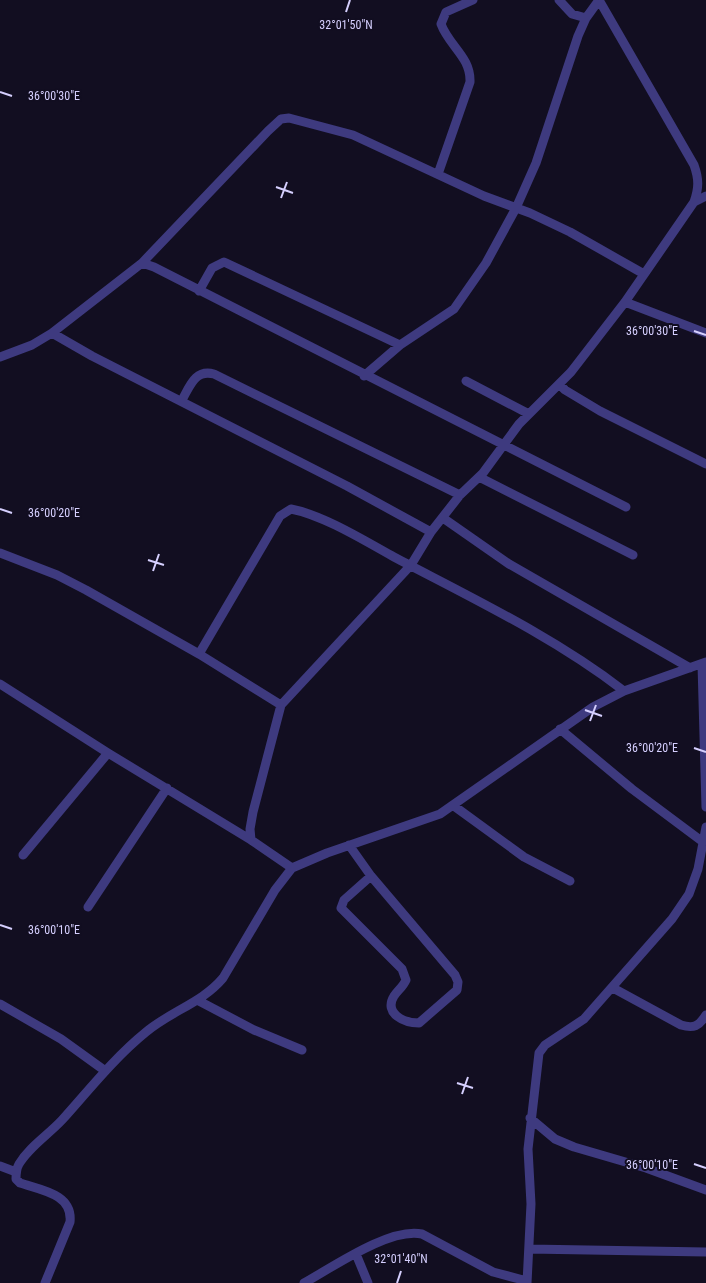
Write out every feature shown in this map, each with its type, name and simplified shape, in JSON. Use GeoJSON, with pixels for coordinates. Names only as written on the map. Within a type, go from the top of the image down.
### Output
{"type":"FeatureCollection","features":[{"type":"Feature","properties":{"kind":"street"},"geometry":{"type":"LineString","coordinates":[[438,174],[470,82],[471,72],[466,60],[441,24],[446,12],[473,0]]}},
{"type":"Feature","properties":{"kind":"street"},"geometry":{"type":"LineString","coordinates":[[559,0],[572,14],[586,18]]}},
{"type":"Feature","properties":{"kind":"street"},"geometry":{"type":"LineString","coordinates":[[251,840],[250,829],[253,812],[281,705],[411,565],[431,532],[460,495],[479,477],[529,414],[559,384],[625,302],[694,202],[698,190],[698,177],[694,166],[599,0],[586,18],[578,36],[536,163],[516,208],[486,263],[454,309],[400,345],[364,376]]}},
{"type":"Feature","properties":{"kind":"street"},"geometry":{"type":"LineString","coordinates":[[0,357],[32,345],[52,333],[142,263],[281,119],[295,118],[353,135],[484,196],[570,232],[644,274]]}},
{"type":"Feature","properties":{"kind":"street"},"geometry":{"type":"LineString","coordinates":[[694,202],[706,196]]}},
{"type":"Feature","properties":{"kind":"street"},"geometry":{"type":"LineString","coordinates":[[199,291],[212,268],[216,264],[224,262],[400,345]]}},
{"type":"Feature","properties":{"kind":"street"},"geometry":{"type":"LineString","coordinates":[[142,263],[154,267],[364,376],[626,507]]}},
{"type":"Feature","properties":{"kind":"street"},"geometry":{"type":"LineString","coordinates":[[625,302],[706,333]]}},
{"type":"Feature","properties":{"kind":"street"},"geometry":{"type":"LineString","coordinates":[[52,333],[92,356],[182,400],[431,532]]}},
{"type":"Feature","properties":{"kind":"street"},"geometry":{"type":"LineString","coordinates":[[182,400],[197,375],[203,372],[214,374],[460,495]]}},
{"type":"Feature","properties":{"kind":"street"},"geometry":{"type":"LineString","coordinates":[[466,381],[529,414]]}},
{"type":"Feature","properties":{"kind":"street"},"geometry":{"type":"LineString","coordinates":[[559,384],[565,390],[600,411],[706,464]]}},
{"type":"Feature","properties":{"kind":"street"},"geometry":{"type":"LineString","coordinates":[[479,477],[633,555]]}},
{"type":"Feature","properties":{"kind":"street"},"geometry":{"type":"LineString","coordinates":[[199,654],[280,516],[291,509],[349,533],[555,643],[597,670],[624,691]]}},
{"type":"Feature","properties":{"kind":"street"},"geometry":{"type":"LineString","coordinates":[[443,518],[509,564],[690,668]]}},
{"type":"Feature","properties":{"kind":"street"},"geometry":{"type":"LineString","coordinates":[[0,553],[57,575],[199,654],[281,705]]}},
{"type":"Feature","properties":{"kind":"street"},"geometry":{"type":"LineString","coordinates":[[45,1283],[70,1222],[71,1213],[66,1202],[58,1196],[20,1183],[16,1179],[16,1172],[22,1159],[60,1122],[104,1070],[152,1027],[165,1018],[199,1001],[223,978],[275,890],[292,868],[348,846],[424,821],[454,806],[593,707],[624,691],[704,663],[706,806]]}},
{"type":"Feature","properties":{"kind":"street"},"geometry":{"type":"LineString","coordinates":[[0,684],[108,754],[251,840],[292,868]]}},
{"type":"Feature","properties":{"kind":"street"},"geometry":{"type":"LineString","coordinates":[[560,729],[632,790],[703,842]]}},
{"type":"Feature","properties":{"kind":"street"},"geometry":{"type":"LineString","coordinates":[[23,855],[108,754]]}},
{"type":"Feature","properties":{"kind":"street"},"geometry":{"type":"LineString","coordinates":[[88,907],[167,788]]}},
{"type":"Feature","properties":{"kind":"street"},"geometry":{"type":"LineString","coordinates":[[454,806],[524,858],[570,881]]}},
{"type":"Feature","properties":{"kind":"street"},"geometry":{"type":"LineString","coordinates":[[304,1283],[395,1234],[414,1232],[422,1234],[493,1272],[527,1282],[531,1204],[528,1149],[530,1118],[539,1053],[545,1045],[584,1019],[672,919],[684,901],[698,869],[706,827]]}},
{"type":"Feature","properties":{"kind":"street"},"geometry":{"type":"LineString","coordinates":[[348,846],[455,975],[458,982],[457,990],[419,1023],[404,1022],[395,1016],[392,1007],[392,998],[406,980],[402,969],[341,908],[344,900],[371,876]]}},
{"type":"Feature","properties":{"kind":"street"},"geometry":{"type":"LineString","coordinates":[[613,988],[681,1025],[692,1028],[700,1025],[706,1014]]}},
{"type":"Feature","properties":{"kind":"street"},"geometry":{"type":"LineString","coordinates":[[199,1001],[254,1030],[302,1050]]}},
{"type":"Feature","properties":{"kind":"street"},"geometry":{"type":"LineString","coordinates":[[0,1004],[68,1044],[104,1070]]}},
{"type":"Feature","properties":{"kind":"street"},"geometry":{"type":"LineString","coordinates":[[530,1118],[555,1139],[574,1147],[646,1168],[706,1190]]}},
{"type":"Feature","properties":{"kind":"street"},"geometry":{"type":"LineString","coordinates":[[0,1166],[16,1172]]}},
{"type":"Feature","properties":{"kind":"street"},"geometry":{"type":"LineString","coordinates":[[529,1250],[706,1252]]}},
{"type":"Feature","properties":{"kind":"street"},"geometry":{"type":"LineString","coordinates":[[356,1254],[368,1283]]}}]}
